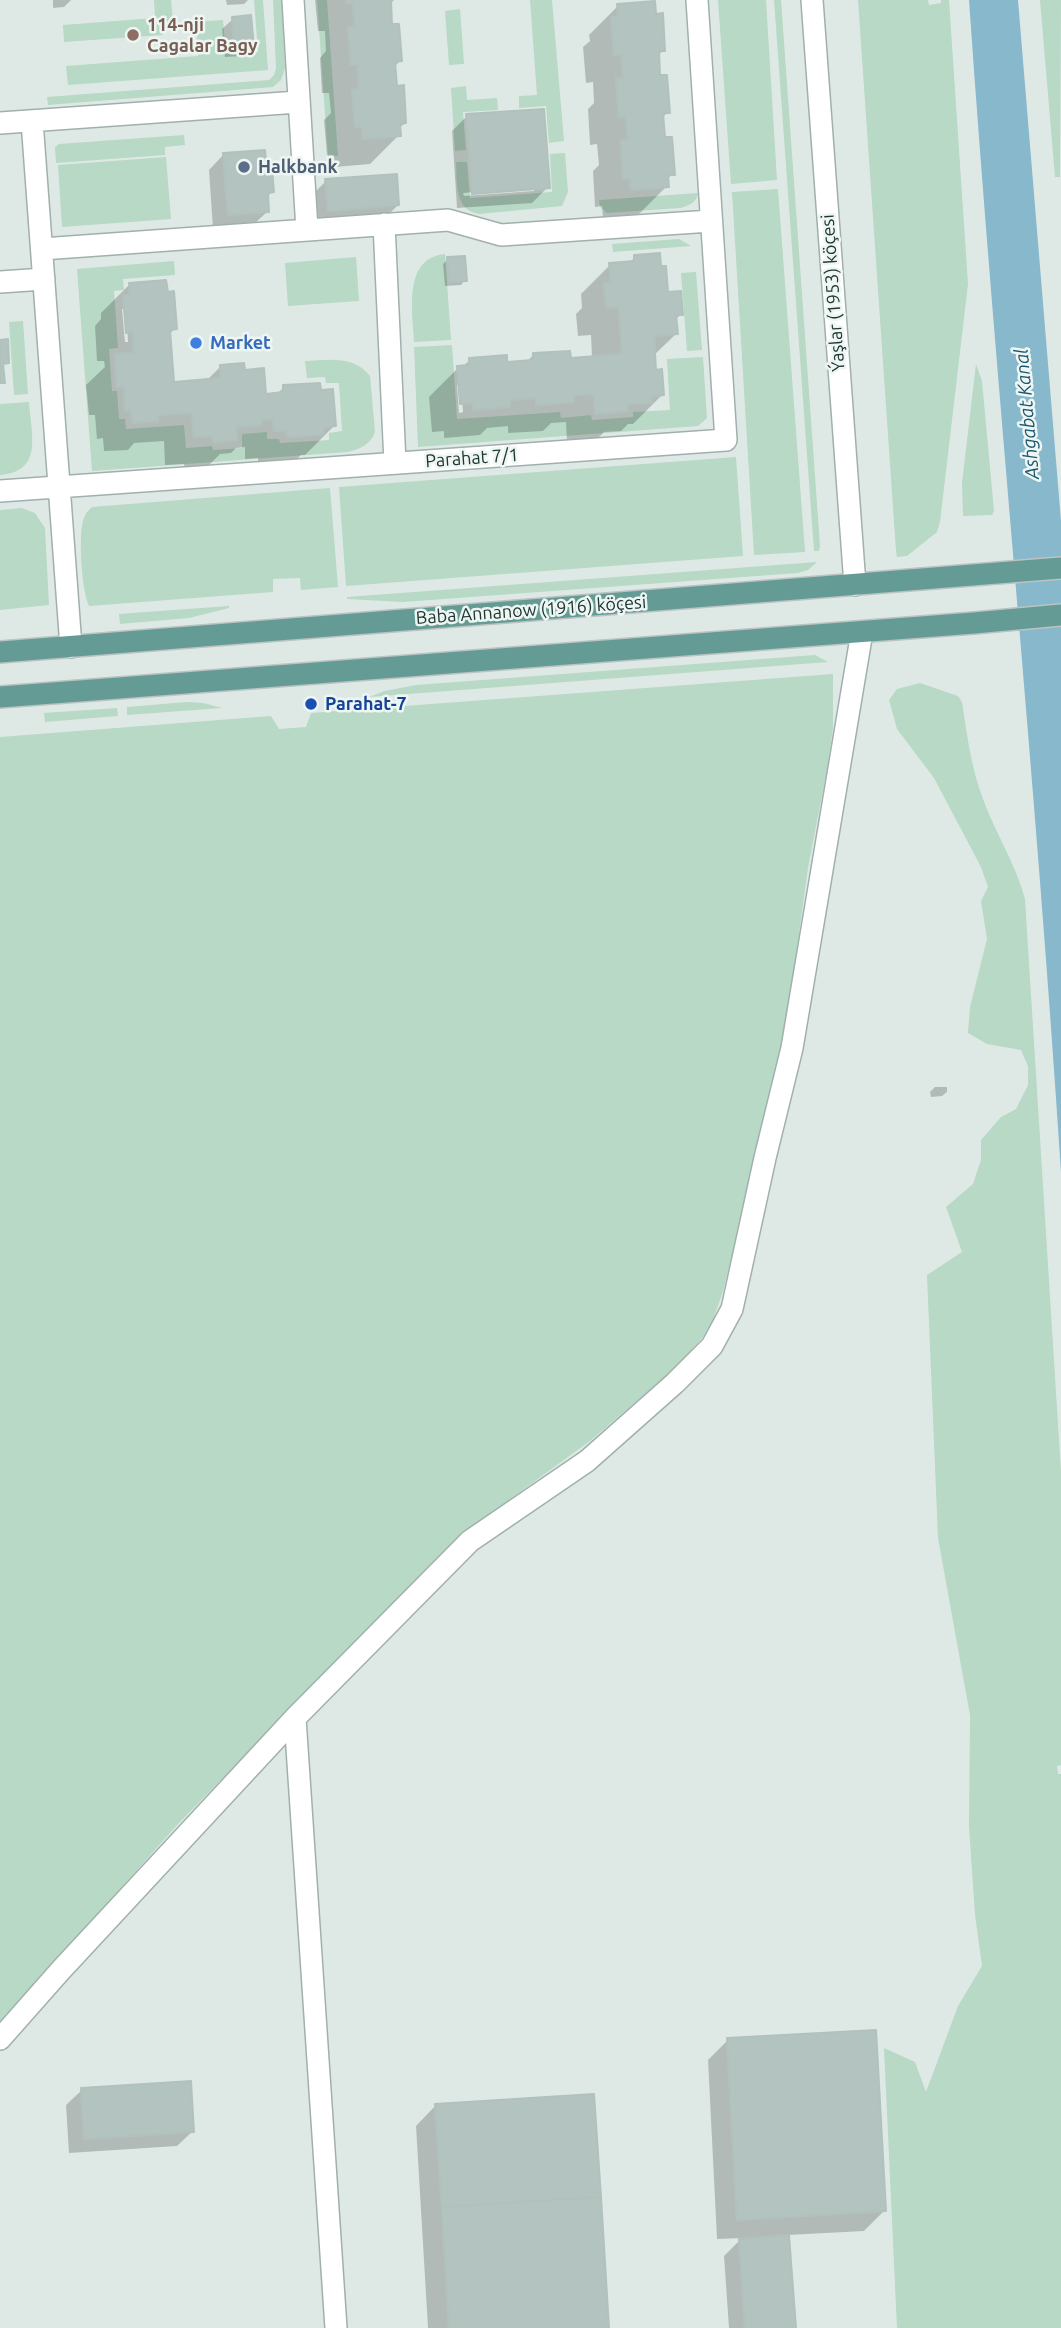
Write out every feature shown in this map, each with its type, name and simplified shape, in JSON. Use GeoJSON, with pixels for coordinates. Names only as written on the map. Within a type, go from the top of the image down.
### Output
{"type":"FeatureCollection","features":[{"type":"Feature","properties":{"kind":"main road","name":"Baba Annanow (1916) köçesi"},"geometry":{"type":"LineString","coordinates":[[0,652],[1061,568]]}},
{"type":"Feature","properties":{"kind":"main road"},"geometry":{"type":"LineString","coordinates":[[0,697],[1061,615]]}},
{"type":"Feature","properties":{"kind":"street"},"geometry":{"type":"LineString","coordinates":[[293,0],[307,230]]}},
{"type":"Feature","properties":{"kind":"street","name":"Parahat 7/1"},"geometry":{"type":"LineString","coordinates":[[0,491],[726,440],[697,0]]}},
{"type":"Feature","properties":{"kind":"street","name":"Ýaşlar (1953) köçesi"},"geometry":{"type":"LineString","coordinates":[[812,0],[855,585]]}},
{"type":"Feature","properties":{"kind":"street"},"geometry":{"type":"LineString","coordinates":[[0,123],[298,102]]}},
{"type":"Feature","properties":{"kind":"street"},"geometry":{"type":"LineString","coordinates":[[32,121],[71,647]]}},
{"type":"Feature","properties":{"kind":"street"},"geometry":{"type":"LineString","coordinates":[[42,248],[448,220],[501,235],[711,221]]}},
{"type":"Feature","properties":{"kind":"street"},"geometry":{"type":"LineString","coordinates":[[384,224],[395,463]]}},
{"type":"Feature","properties":{"kind":"street"},"geometry":{"type":"LineString","coordinates":[[0,282],[44,279]]}},
{"type":"Feature","properties":{"kind":"street"},"geometry":{"type":"LineString","coordinates":[[0,2039],[295,1717],[470,1541],[587,1461],[675,1383],[712,1346],[733,1309],[792,1048],[862,632]]}},
{"type":"Feature","properties":{"kind":"street"},"geometry":{"type":"LineString","coordinates":[[295,1717],[336,2328]]}},
{"type":"Feature","properties":{"kind":"green space"},"geometry":{"type":"Polygon","coordinates":[[[154,0],[171,0],[173,22],[162,35],[64,42],[63,25],[155,18],[154,0]]]}},
{"type":"Feature","properties":{"kind":"green space"},"geometry":{"type":"Polygon","coordinates":[[[254,0],[263,0],[268,70],[68,85],[66,66],[198,56],[196,22],[223,20],[226,54],[258,52],[254,0]]]}},
{"type":"Feature","properties":{"kind":"green space"},"geometry":{"type":"Polygon","coordinates":[[[273,0],[282,0],[285,68],[281,80],[273,87],[48,105],[47,97],[269,80],[276,68],[273,0]]]}},
{"type":"Feature","properties":{"kind":"green space"},"geometry":{"type":"Polygon","coordinates":[[[317,0],[327,0],[338,156],[328,157],[317,0]]]}},
{"type":"Feature","properties":{"kind":"green space"},"geometry":{"type":"Polygon","coordinates":[[[530,0],[552,0],[564,141],[549,143],[546,106],[519,108],[519,96],[537,95],[530,0]]]}},
{"type":"Feature","properties":{"kind":"green space"},"geometry":{"type":"Polygon","coordinates":[[[718,0],[766,0],[777,180],[731,184],[718,0]]]}},
{"type":"Feature","properties":{"kind":"green space"},"geometry":{"type":"Polygon","coordinates":[[[774,0],[781,0],[819,551],[814,551],[774,0]]]}},
{"type":"Feature","properties":{"kind":"green space"},"geometry":{"type":"Polygon","coordinates":[[[858,0],[928,0],[929,5],[949,0],[968,284],[940,522],[937,532],[907,556],[897,557],[896,551],[858,0]]]}},
{"type":"Feature","properties":{"kind":"green space"},"geometry":{"type":"Polygon","coordinates":[[[1040,0],[1061,0],[1060,177],[1055,177],[1040,0]]]}},
{"type":"Feature","properties":{"kind":"green space"},"geometry":{"type":"Polygon","coordinates":[[[460,9],[464,64],[449,65],[445,11],[460,9]]]}},
{"type":"Feature","properties":{"kind":"green space"},"geometry":{"type":"Polygon","coordinates":[[[466,86],[467,100],[497,98],[498,110],[463,112],[466,150],[455,151],[451,88],[466,86]]]}},
{"type":"Feature","properties":{"kind":"green space"},"geometry":{"type":"Polygon","coordinates":[[[184,135],[185,145],[165,147],[165,155],[56,163],[55,147],[59,144],[184,135]]]}},
{"type":"Feature","properties":{"kind":"green space"},"geometry":{"type":"Polygon","coordinates":[[[565,153],[568,192],[562,206],[479,214],[465,207],[458,194],[456,162],[467,162],[470,198],[552,192],[550,154],[565,153]]]}},
{"type":"Feature","properties":{"kind":"green space"},"geometry":{"type":"Polygon","coordinates":[[[166,157],[171,219],[62,227],[58,165],[166,157]]]}},
{"type":"Feature","properties":{"kind":"green space"},"geometry":{"type":"Polygon","coordinates":[[[778,189],[805,552],[754,555],[732,192],[778,189]]]}},
{"type":"Feature","properties":{"kind":"green space"},"geometry":{"type":"Polygon","coordinates":[[[698,193],[692,203],[680,208],[607,213],[600,207],[599,200],[698,193]]]}},
{"type":"Feature","properties":{"kind":"green space"},"geometry":{"type":"Polygon","coordinates":[[[679,239],[691,246],[613,252],[612,244],[679,239]]]}},
{"type":"Feature","properties":{"kind":"green space"},"geometry":{"type":"Polygon","coordinates":[[[445,254],[451,340],[414,342],[412,302],[416,276],[422,265],[431,258],[445,254]]]}},
{"type":"Feature","properties":{"kind":"green space"},"geometry":{"type":"Polygon","coordinates":[[[356,257],[359,301],[288,306],[285,263],[356,257]]]}},
{"type":"Feature","properties":{"kind":"green space"},"geometry":{"type":"Polygon","coordinates":[[[174,261],[175,275],[123,279],[124,290],[114,291],[118,348],[109,349],[112,391],[117,391],[119,419],[125,419],[126,429],[184,425],[186,448],[212,446],[213,450],[242,448],[242,434],[267,432],[267,439],[279,439],[280,443],[329,440],[329,433],[342,431],[339,383],[326,383],[325,377],[307,378],[305,361],[340,360],[364,369],[370,376],[375,432],[371,440],[360,448],[347,452],[92,471],[77,269],[174,261]]]}},
{"type":"Feature","properties":{"kind":"green space"},"geometry":{"type":"Polygon","coordinates":[[[696,272],[702,350],[687,351],[681,273],[696,272]]]}},
{"type":"Feature","properties":{"kind":"green space"},"geometry":{"type":"Polygon","coordinates":[[[23,321],[28,394],[14,395],[9,322],[23,321]]]}},
{"type":"Feature","properties":{"kind":"green space"},"geometry":{"type":"Polygon","coordinates":[[[452,345],[457,419],[560,412],[561,418],[591,415],[592,420],[633,417],[633,412],[670,410],[667,359],[703,357],[707,418],[698,426],[418,447],[414,347],[452,345]]]}},
{"type":"Feature","properties":{"kind":"green space"},"geometry":{"type":"Polygon","coordinates":[[[976,364],[982,381],[994,511],[992,515],[963,516],[962,483],[976,364]]]}},
{"type":"Feature","properties":{"kind":"green space"},"geometry":{"type":"Polygon","coordinates":[[[29,402],[32,449],[29,459],[23,467],[14,472],[0,475],[0,404],[29,402]]]}},
{"type":"Feature","properties":{"kind":"green space"},"geometry":{"type":"Polygon","coordinates":[[[736,457],[743,556],[346,586],[339,487],[736,457]]]}},
{"type":"Feature","properties":{"kind":"green space"},"geometry":{"type":"Polygon","coordinates":[[[330,488],[338,587],[301,590],[300,578],[273,579],[273,592],[89,606],[83,579],[81,534],[83,520],[92,507],[330,488]]]}},
{"type":"Feature","properties":{"kind":"green space"},"geometry":{"type":"Polygon","coordinates":[[[22,508],[35,513],[45,528],[49,605],[0,610],[0,510],[22,508]]]}},
{"type":"Feature","properties":{"kind":"green space"},"geometry":{"type":"Polygon","coordinates":[[[817,562],[808,570],[798,573],[403,602],[347,599],[347,597],[817,562]]]}},
{"type":"Feature","properties":{"kind":"green space"},"geometry":{"type":"Polygon","coordinates":[[[229,606],[189,618],[120,624],[119,614],[229,606]]]}},
{"type":"Feature","properties":{"kind":"green space"},"geometry":{"type":"Polygon","coordinates":[[[815,655],[828,662],[369,697],[416,685],[815,655]]]}},
{"type":"Feature","properties":{"kind":"green space"},"geometry":{"type":"Polygon","coordinates":[[[833,674],[833,728],[808,868],[783,1049],[723,1291],[713,1320],[702,1338],[676,1367],[590,1441],[462,1534],[421,1574],[178,1824],[0,2023],[0,737],[271,716],[279,729],[306,727],[311,713],[833,674]]]}},
{"type":"Feature","properties":{"kind":"green space"},"geometry":{"type":"Polygon","coordinates":[[[920,683],[958,696],[962,702],[979,787],[1025,899],[1061,1472],[1061,1765],[1057,1766],[1058,1774],[1061,1774],[1061,2328],[897,2328],[884,2048],[915,2062],[926,2092],[958,2006],[982,1966],[975,1915],[969,1826],[970,1715],[938,1538],[927,1275],[962,1252],[946,1207],[973,1184],[981,1160],[981,1140],[1001,1117],[1016,1109],[1028,1085],[1028,1066],[1021,1050],[987,1044],[968,1033],[970,1007],[987,939],[981,901],[988,887],[981,867],[934,778],[897,729],[889,700],[897,689],[920,683]]]}},
{"type":"Feature","properties":{"kind":"green space"},"geometry":{"type":"Polygon","coordinates":[[[187,702],[222,708],[127,715],[127,707],[187,702]]]}},
{"type":"Feature","properties":{"kind":"green space"},"geometry":{"type":"Polygon","coordinates":[[[117,708],[118,716],[45,722],[44,713],[117,708]]]}},
{"type":"Feature","properties":{"kind":"water","name":"Ashgabat Kanal"},"geometry":{"type":"Polygon","coordinates":[[[969,0],[1018,0],[1061,521],[1061,1172],[1040,879],[969,0]]]}},
{"type":"Feature","properties":{"kind":"building"},"geometry":{"type":"Polygon","coordinates":[[[346,0],[391,0],[392,24],[399,24],[402,61],[395,62],[397,86],[404,85],[406,123],[400,124],[401,136],[363,139],[362,127],[355,127],[352,89],[359,89],[358,65],[351,65],[348,27],[355,27],[353,3],[346,3],[346,0]]]}},
{"type":"Feature","properties":{"kind":"building"},"geometry":{"type":"Polygon","coordinates":[[[655,1],[656,14],[663,13],[665,51],[659,51],[660,75],[667,75],[670,113],[663,113],[665,137],[672,137],[675,175],[668,175],[669,187],[631,190],[630,178],[623,179],[621,140],[628,140],[625,116],[619,117],[616,78],[623,78],[621,54],[614,55],[611,17],[618,16],[617,4],[655,1]]]}},
{"type":"Feature","properties":{"kind":"building"},"geometry":{"type":"Polygon","coordinates":[[[251,15],[254,47],[234,48],[232,17],[251,15]]]}},
{"type":"Feature","properties":{"kind":"building"},"geometry":{"type":"Polygon","coordinates":[[[544,109],[550,188],[472,194],[466,114],[544,109]]]}},
{"type":"Feature","properties":{"kind":"building"},"geometry":{"type":"Polygon","coordinates":[[[265,150],[267,171],[272,170],[274,192],[268,193],[269,212],[228,215],[223,153],[265,150]]]}},
{"type":"Feature","properties":{"kind":"building"},"geometry":{"type":"Polygon","coordinates":[[[397,174],[399,205],[328,211],[325,179],[397,174]]]}},
{"type":"Feature","properties":{"kind":"building"},"geometry":{"type":"Polygon","coordinates":[[[660,253],[661,266],[666,266],[668,292],[681,291],[683,315],[676,315],[678,334],[654,336],[656,370],[662,369],[664,395],[651,397],[652,403],[627,404],[628,411],[595,414],[594,394],[574,395],[574,402],[536,405],[536,398],[510,400],[510,407],[473,410],[472,403],[460,404],[457,366],[469,365],[469,358],[507,355],[507,362],[533,360],[533,353],[570,351],[571,358],[622,354],[619,307],[606,308],[604,283],[611,283],[609,263],[634,261],[634,255],[660,253]]]}},
{"type":"Feature","properties":{"kind":"building"},"geometry":{"type":"Polygon","coordinates":[[[465,256],[467,281],[449,282],[447,257],[465,256]]]}},
{"type":"Feature","properties":{"kind":"building"},"geometry":{"type":"Polygon","coordinates":[[[166,280],[168,292],[174,291],[177,329],[170,330],[174,382],[220,378],[220,365],[244,363],[245,370],[264,368],[266,394],[283,392],[283,385],[320,383],[321,390],[333,389],[336,426],[324,427],[324,434],[287,437],[286,430],[274,431],[273,419],[261,420],[262,425],[236,427],[237,440],[213,442],[213,436],[194,437],[192,413],[158,415],[158,421],[133,423],[131,410],[125,411],[124,386],[117,387],[115,354],[134,353],[133,332],[126,333],[123,295],[130,295],[129,283],[166,280]]]}},
{"type":"Feature","properties":{"kind":"building"},"geometry":{"type":"Polygon","coordinates":[[[8,339],[9,363],[3,364],[5,383],[0,383],[0,340],[8,339]]]}},
{"type":"Feature","properties":{"kind":"building"},"geometry":{"type":"Polygon","coordinates":[[[876,2030],[886,2211],[737,2220],[727,2038],[876,2030]]]}},
{"type":"Feature","properties":{"kind":"building"},"geometry":{"type":"Polygon","coordinates":[[[191,2081],[194,2132],[84,2139],[81,2088],[191,2081]]]}},
{"type":"Feature","properties":{"kind":"building"},"geometry":{"type":"Polygon","coordinates":[[[594,2094],[601,2197],[442,2207],[435,2104],[594,2094]]]}},
{"type":"Feature","properties":{"kind":"building"},"geometry":{"type":"Polygon","coordinates":[[[601,2197],[609,2328],[449,2328],[442,2207],[601,2197]]]}},
{"type":"Feature","properties":{"kind":"building"},"geometry":{"type":"Polygon","coordinates":[[[789,2235],[796,2328],[745,2328],[739,2239],[789,2235]]]}},
{"type":"Feature","properties":{"kind":"place","name":"114-nji Cagalar Bagy"},"geometry":{"type":"Point","coordinates":[133,35]}},
{"type":"Feature","properties":{"kind":"place","name":"Halkbank"},"geometry":{"type":"Point","coordinates":[244,167]}},
{"type":"Feature","properties":{"kind":"place","name":"Market"},"geometry":{"type":"Point","coordinates":[196,343]}},
{"type":"Feature","properties":{"kind":"place","name":"Parahat-7"},"geometry":{"type":"Point","coordinates":[311,704]}}]}
